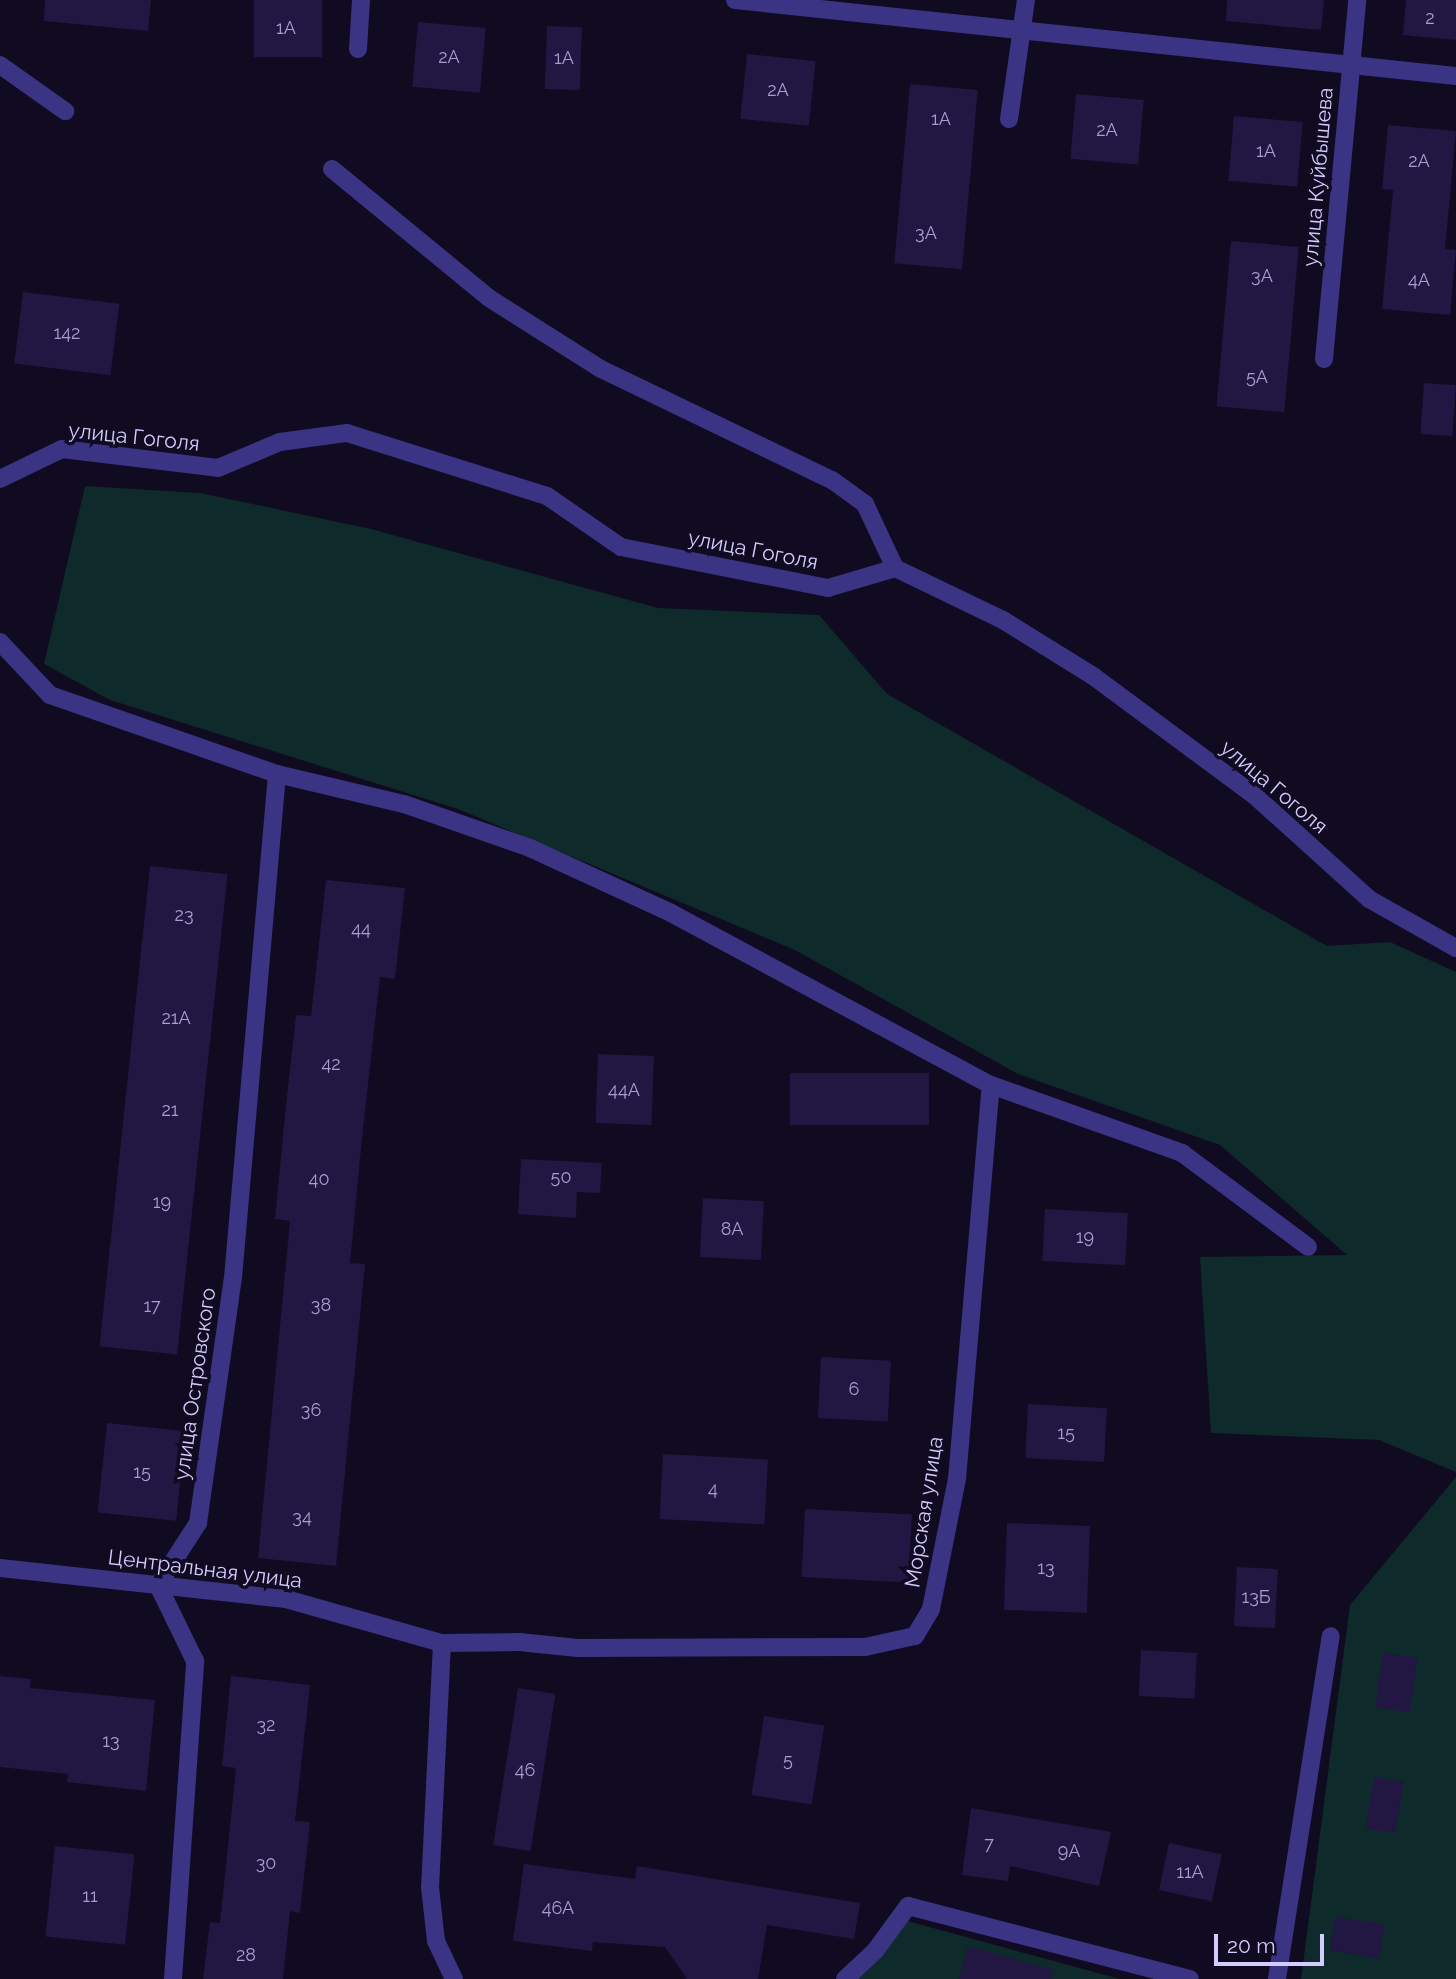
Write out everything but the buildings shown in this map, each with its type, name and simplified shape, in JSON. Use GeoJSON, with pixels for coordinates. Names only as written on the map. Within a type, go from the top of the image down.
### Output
{"type":"FeatureCollection","features":[{"type":"Feature","properties":{"kind":"street"},"geometry":{"type":"LineString","coordinates":[[358,50],[361,0]]}},
{"type":"Feature","properties":{"kind":"street"},"geometry":{"type":"LineString","coordinates":[[735,0],[1456,76]]}},
{"type":"Feature","properties":{"kind":"street"},"geometry":{"type":"LineString","coordinates":[[1009,119],[1024,30],[1026,0]]}},
{"type":"Feature","properties":{"kind":"street","name":"улица Куйбышева"},"geometry":{"type":"LineString","coordinates":[[1324,359],[1357,0]]}},
{"type":"Feature","properties":{"kind":"street"},"geometry":{"type":"LineString","coordinates":[[0,65],[65,111]]}},
{"type":"Feature","properties":{"kind":"street"},"geometry":{"type":"LineString","coordinates":[[332,169],[489,298],[601,369],[832,480],[865,504],[895,568]]}},
{"type":"Feature","properties":{"kind":"street","name":"улица Гоголя"},"geometry":{"type":"LineString","coordinates":[[0,480],[62,449],[218,468],[280,442],[347,433],[547,496],[621,547],[828,588],[895,568],[1003,620],[1093,676],[1254,795],[1368,899],[1456,948]]}},
{"type":"Feature","properties":{"kind":"street"},"geometry":{"type":"LineString","coordinates":[[0,642],[50,695],[277,775],[404,804],[530,848],[671,913],[991,1085],[1182,1153],[1308,1247]]}},
{"type":"Feature","properties":{"kind":"street","name":"улица Островского"},"geometry":{"type":"LineString","coordinates":[[158,1585],[198,1523],[233,1278],[277,775]]}},
{"type":"Feature","properties":{"kind":"street","name":"Морская улица"},"geometry":{"type":"LineString","coordinates":[[442,1643],[519,1642],[578,1648],[865,1647],[915,1636],[931,1609],[957,1479],[991,1085]]}},
{"type":"Feature","properties":{"kind":"street","name":"Центральная улица"},"geometry":{"type":"LineString","coordinates":[[0,1568],[286,1599],[442,1643]]}},
{"type":"Feature","properties":{"kind":"street"},"geometry":{"type":"LineString","coordinates":[[158,1585],[195,1661],[173,1979]]}},
{"type":"Feature","properties":{"kind":"street"},"geometry":{"type":"LineString","coordinates":[[1277,1979],[1331,1636]]}},
{"type":"Feature","properties":{"kind":"street"},"geometry":{"type":"LineString","coordinates":[[442,1643],[430,1887],[436,1941],[454,1979]]}},
{"type":"Feature","properties":{"kind":"street"},"geometry":{"type":"LineString","coordinates":[[845,1979],[874,1951],[908,1906],[1190,1979]]}},
{"type":"Feature","properties":{"kind":"green space"},"geometry":{"type":"Polygon","coordinates":[[[85,486],[200,493],[371,529],[658,608],[819,615],[887,694],[1327,946],[1390,942],[1456,972],[1456,1472],[1379,1440],[1211,1433],[1200,1257],[1347,1255],[1220,1145],[1018,1074],[795,950],[458,809],[110,700],[44,664],[85,486]]]}},
{"type":"Feature","properties":{"kind":"green space"},"geometry":{"type":"Polygon","coordinates":[[[1456,1477],[1456,1979],[1301,1979],[1350,1605],[1456,1477]]]}},
{"type":"Feature","properties":{"kind":"green space"},"geometry":{"type":"Polygon","coordinates":[[[889,1916],[1120,1979],[851,1979],[889,1916]]]}}]}
